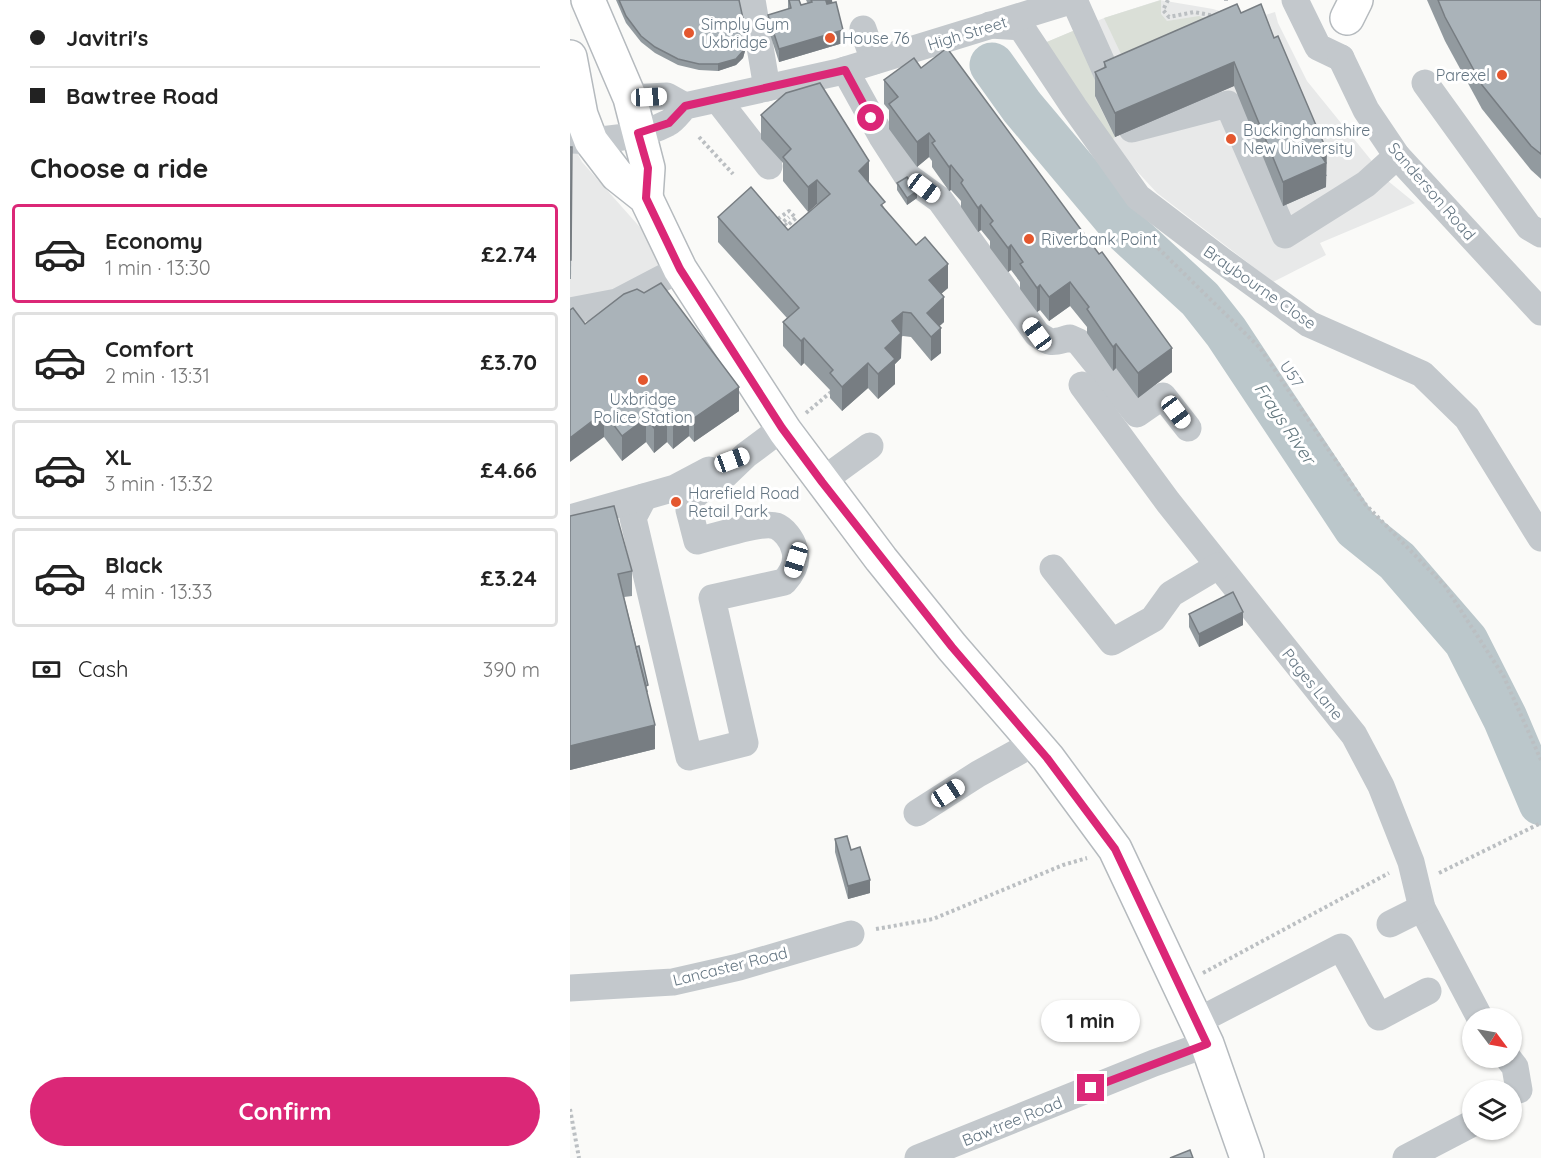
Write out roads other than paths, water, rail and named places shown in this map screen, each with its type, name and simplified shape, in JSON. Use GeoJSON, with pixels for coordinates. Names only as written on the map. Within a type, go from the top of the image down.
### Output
{"type":"FeatureCollection","features":[{"type":"Feature","properties":{"kind":"main road"},"geometry":{"type":"LineString","coordinates":[[588,0],[630,98],[648,168],[646,198]]}},
{"type":"Feature","properties":{"kind":"main road"},"geometry":{"type":"LineString","coordinates":[[570,57],[574,98],[581,115],[581,141],[617,175],[646,198],[680,269],[782,428],[952,647],[1034,743],[1115,849],[1202,1033],[1247,1158]]}},
{"type":"Feature","properties":{"kind":"street"},"geometry":{"type":"LineString","coordinates":[[752,0],[767,88]]}},
{"type":"Feature","properties":{"kind":"street"},"geometry":{"type":"LineString","coordinates":[[1074,0],[1111,83]]}},
{"type":"Feature","properties":{"kind":"street","name":"High Street"},"geometry":{"type":"LineString","coordinates":[[581,141],[638,133],[669,123],[685,106],[845,70],[1074,0]]}},
{"type":"Feature","properties":{"kind":"street"},"geometry":{"type":"LineString","coordinates":[[1295,0],[1318,47],[1341,58],[1349,38],[1348,6]]}},
{"type":"Feature","properties":{"kind":"street","name":"Braybourne Close"},"geometry":{"type":"LineString","coordinates":[[990,26],[1021,27],[1074,108],[1138,197],[1309,324],[1422,374],[1467,418],[1541,538]]}},
{"type":"Feature","properties":{"kind":"street"},"geometry":{"type":"LineString","coordinates":[[863,29],[874,61]]}},
{"type":"Feature","properties":{"kind":"street","name":"Sanderson Road"},"geometry":{"type":"LineString","coordinates":[[1341,58],[1366,110],[1397,156],[1541,312]]}},
{"type":"Feature","properties":{"kind":"street"},"geometry":{"type":"LineString","coordinates":[[845,70],[882,137],[908,176],[940,200],[1037,334],[1048,342],[1055,343],[1070,338],[1079,342],[1137,414],[1163,396],[1188,428]]}},
{"type":"Feature","properties":{"kind":"street"},"geometry":{"type":"LineString","coordinates":[[1425,83],[1529,226],[1541,234]]}},
{"type":"Feature","properties":{"kind":"street"},"geometry":{"type":"LineString","coordinates":[[630,98],[667,96],[685,106]]}},
{"type":"Feature","properties":{"kind":"street"},"geometry":{"type":"LineString","coordinates":[[717,99],[769,166]]}},
{"type":"Feature","properties":{"kind":"street"},"geometry":{"type":"LineString","coordinates":[[1132,129],[1228,104],[1285,235],[1366,184],[1397,156]]}},
{"type":"Feature","properties":{"kind":"street"},"geometry":{"type":"LineString","coordinates":[[570,311],[617,302],[680,269]]}},
{"type":"Feature","properties":{"kind":"street","name":"Pages Lane"},"geometry":{"type":"LineString","coordinates":[[1082,384],[1168,502],[1354,735],[1381,786],[1417,884],[1475,1008]]}},
{"type":"Feature","properties":{"kind":"street"},"geometry":{"type":"LineString","coordinates":[[644,496],[633,518],[689,757],[745,743],[712,598],[784,582],[792,573],[796,560],[795,549],[785,533],[777,526],[764,525],[697,542],[689,510],[691,499],[700,491],[723,477],[746,455],[782,428]]}},
{"type":"Feature","properties":{"kind":"street"},"geometry":{"type":"LineString","coordinates":[[822,482],[870,446]]}},
{"type":"Feature","properties":{"kind":"street"},"geometry":{"type":"LineString","coordinates":[[570,518],[675,488],[719,465],[746,455]]}},
{"type":"Feature","properties":{"kind":"street"},"geometry":{"type":"LineString","coordinates":[[1053,568],[1112,642],[1153,619],[1171,594],[1218,566]]}},
{"type":"Feature","properties":{"kind":"street"},"geometry":{"type":"LineString","coordinates":[[917,813],[998,762],[1034,743]]}},
{"type":"Feature","properties":{"kind":"street"},"geometry":{"type":"LineString","coordinates":[[1390,924],[1417,884]]}},
{"type":"Feature","properties":{"kind":"street","name":"Lancaster Road"},"geometry":{"type":"LineString","coordinates":[[570,988],[673,981],[740,967],[851,933]]}},
{"type":"Feature","properties":{"kind":"street","name":"Bawtree Road"},"geometry":{"type":"LineString","coordinates":[[918,1158],[947,1153],[1154,1063],[1341,947],[1379,1017],[1428,991]]}},
{"type":"Feature","properties":{"kind":"street"},"geometry":{"type":"LineString","coordinates":[[1515,1068],[1524,1095]]}},
{"type":"Feature","properties":{"kind":"street"},"geometry":{"type":"LineString","coordinates":[[1406,1158],[1462,1129]]}},
{"type":"Feature","properties":{"kind":"waterway","name":"Frays River"},"geometry":{"type":"LineString","coordinates":[[992,65],[1022,107],[1127,232],[1200,299],[1226,332],[1356,528],[1397,561],[1466,641],[1505,718],[1541,803]]}},
{"type":"Feature","properties":{"kind":"place","name":"Simply Gym Uxbridge"},"geometry":{"type":"Point","coordinates":[689,33]}},
{"type":"Feature","properties":{"kind":"place","name":"House 76"},"geometry":{"type":"Point","coordinates":[830,38]}},
{"type":"Feature","properties":{"kind":"place","name":"Parexel"},"geometry":{"type":"Point","coordinates":[1502,75]}},
{"type":"Feature","properties":{"kind":"place","name":"Buckinghamshire New University"},"geometry":{"type":"Point","coordinates":[1231,139]}},
{"type":"Feature","properties":{"kind":"place","name":"Riverbank Point"},"geometry":{"type":"Point","coordinates":[1029,239]}},
{"type":"Feature","properties":{"kind":"place","name":"Uxbridge Police Station"},"geometry":{"type":"Point","coordinates":[643,380]}},
{"type":"Feature","properties":{"kind":"place","name":"Harefield Road Retail Park"},"geometry":{"type":"Point","coordinates":[676,502]}}]}
